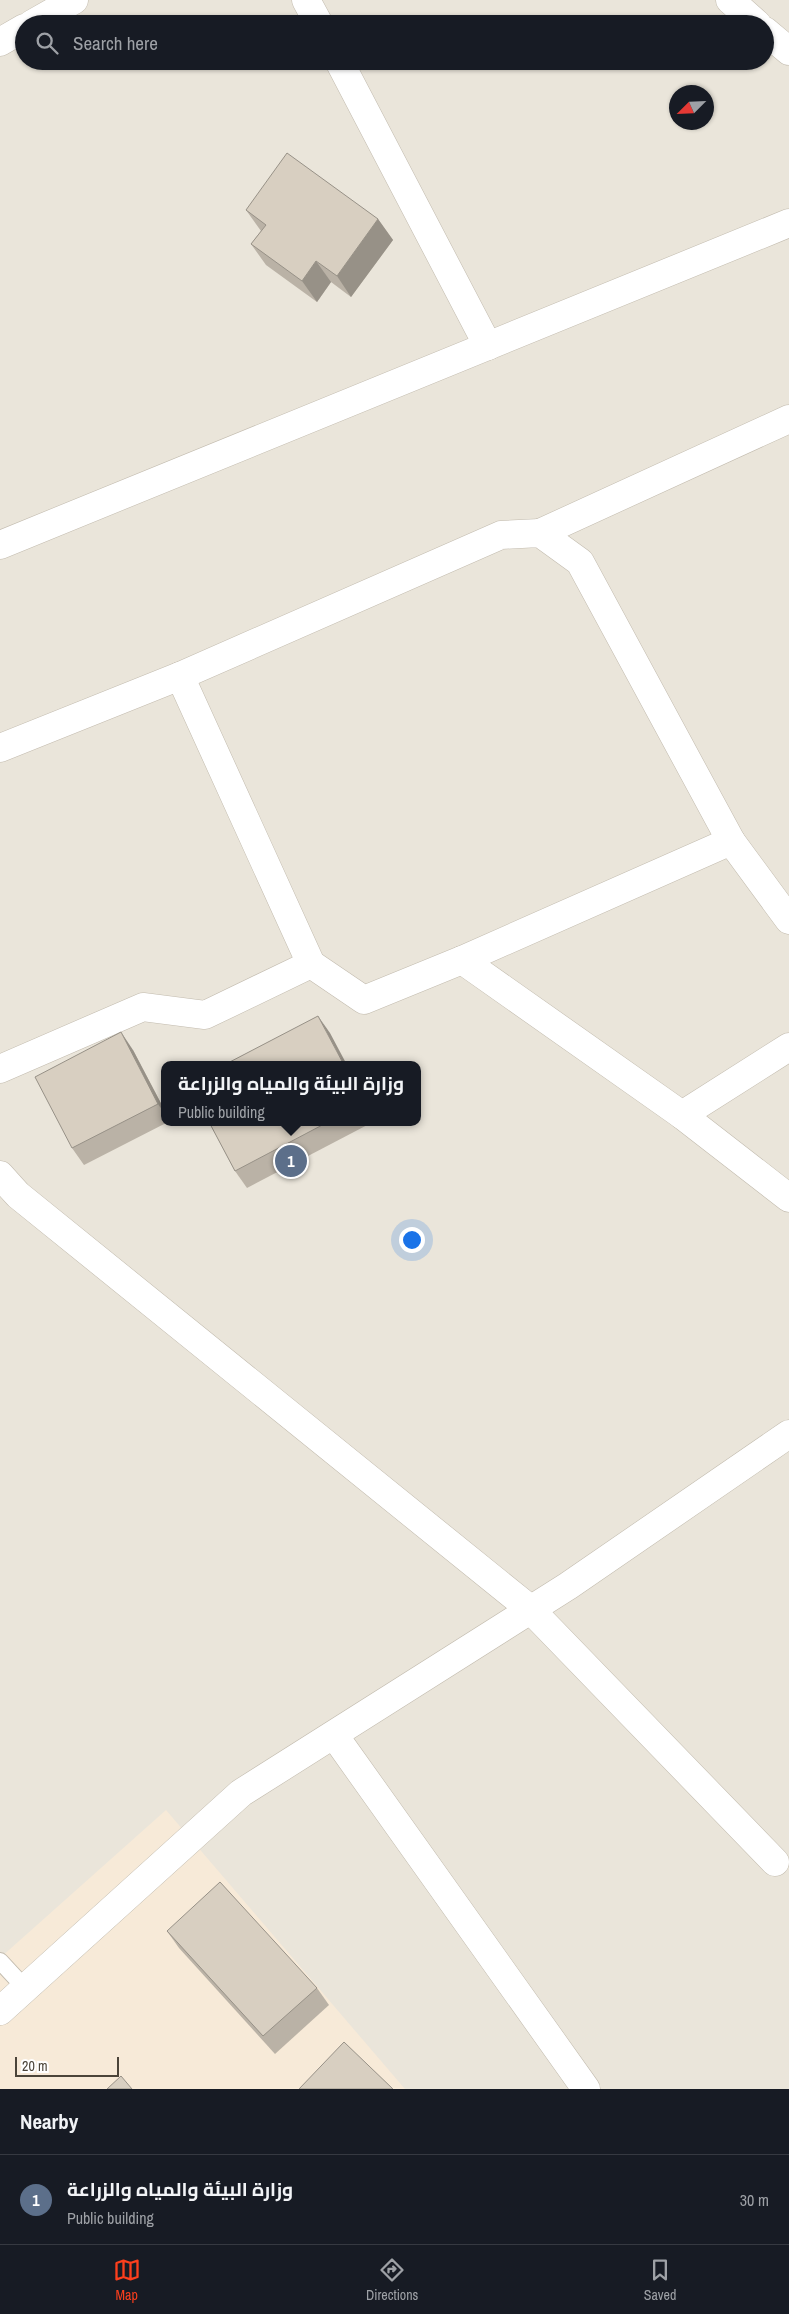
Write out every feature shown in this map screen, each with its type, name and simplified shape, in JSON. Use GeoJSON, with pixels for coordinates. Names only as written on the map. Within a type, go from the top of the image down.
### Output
{"type":"FeatureCollection","features":[{"type":"Feature","properties":{"kind":"street"},"geometry":{"type":"LineString","coordinates":[[48,15],[74,0]]}},
{"type":"Feature","properties":{"kind":"street"},"geometry":{"type":"LineString","coordinates":[[306,0],[314,15]]}},
{"type":"Feature","properties":{"kind":"street"},"geometry":{"type":"LineString","coordinates":[[730,0],[747,15]]}},
{"type":"Feature","properties":{"kind":"street"},"geometry":{"type":"LineString","coordinates":[[0,42],[15,33]]}},
{"type":"Feature","properties":{"kind":"street"},"geometry":{"type":"LineString","coordinates":[[774,38],[789,51]]}},
{"type":"Feature","properties":{"kind":"street"},"geometry":{"type":"LineString","coordinates":[[344,70],[488,346]]}},
{"type":"Feature","properties":{"kind":"street"},"geometry":{"type":"LineString","coordinates":[[0,545],[789,223]]}},
{"type":"Feature","properties":{"kind":"street"},"geometry":{"type":"LineString","coordinates":[[0,748],[180,676],[501,535],[540,533],[789,419]]}},
{"type":"Feature","properties":{"kind":"street"},"geometry":{"type":"LineString","coordinates":[[540,533],[580,562],[731,840],[789,920]]}},
{"type":"Feature","properties":{"kind":"street"},"geometry":{"type":"LineString","coordinates":[[180,676],[311,964],[364,1000],[462,960],[731,840]]}},
{"type":"Feature","properties":{"kind":"street"},"geometry":{"type":"LineString","coordinates":[[462,960],[682,1115],[789,1198]]}},
{"type":"Feature","properties":{"kind":"street"},"geometry":{"type":"LineString","coordinates":[[0,1069],[143,1006],[205,1015],[311,964]]}},
{"type":"Feature","properties":{"kind":"street"},"geometry":{"type":"LineString","coordinates":[[682,1115],[789,1047]]}},
{"type":"Feature","properties":{"kind":"street"},"geometry":{"type":"LineString","coordinates":[[0,1175],[9,1202],[530,1609],[775,1862]]}},
{"type":"Feature","properties":{"kind":"street"},"geometry":{"type":"LineString","coordinates":[[0,2011],[241,1794],[568,1586],[789,1434]]}},
{"type":"Feature","properties":{"kind":"street"},"geometry":{"type":"LineString","coordinates":[[334,1735],[586,2089]]}},
{"type":"Feature","properties":{"kind":"lane"},"geometry":{"type":"LineString","coordinates":[[0,1961],[25,1988]]}},
{"type":"Feature","properties":{"kind":"shaded area"},"geometry":{"type":"Polygon","coordinates":[[[0,0],[789,0],[789,2089],[0,2089],[0,0]]]}},
{"type":"Feature","properties":{"kind":"shaded area"},"geometry":{"type":"Polygon","coordinates":[[[166,1810],[405,2089],[0,2089],[0,1958],[166,1810]]]}},
{"type":"Feature","properties":{"kind":"building"},"geometry":{"type":"Polygon","coordinates":[[[287,153],[378,219],[337,276],[316,261],[302,281],[251,244],[266,225],[246,210],[287,153]]]}},
{"type":"Feature","properties":{"kind":"building"},"geometry":{"type":"Polygon","coordinates":[[[318,1016],[342,1061],[232,1061],[318,1016]]]}},
{"type":"Feature","properties":{"kind":"building"},"geometry":{"type":"Polygon","coordinates":[[[121,1032],[158,1104],[72,1148],[35,1077],[121,1032]]]}},
{"type":"Feature","properties":{"kind":"building"},"geometry":{"type":"Polygon","coordinates":[[[211,1126],[320,1126],[235,1171],[211,1126]]]}},
{"type":"Feature","properties":{"kind":"building"},"geometry":{"type":"Polygon","coordinates":[[[220,1882],[317,1988],[263,2036],[167,1931],[220,1882]]]}},
{"type":"Feature","properties":{"kind":"building"},"geometry":{"type":"Polygon","coordinates":[[[344,2042],[393,2089],[299,2089],[344,2042]]]}},
{"type":"Feature","properties":{"kind":"building"},"geometry":{"type":"Polygon","coordinates":[[[121,2076],[132,2089],[107,2089],[121,2076]]]}},
{"type":"Feature","properties":{"kind":"place","name":"وزارة البيئة والمياه والزراعة"},"geometry":{"type":"Point","coordinates":[291,1161]}}]}
